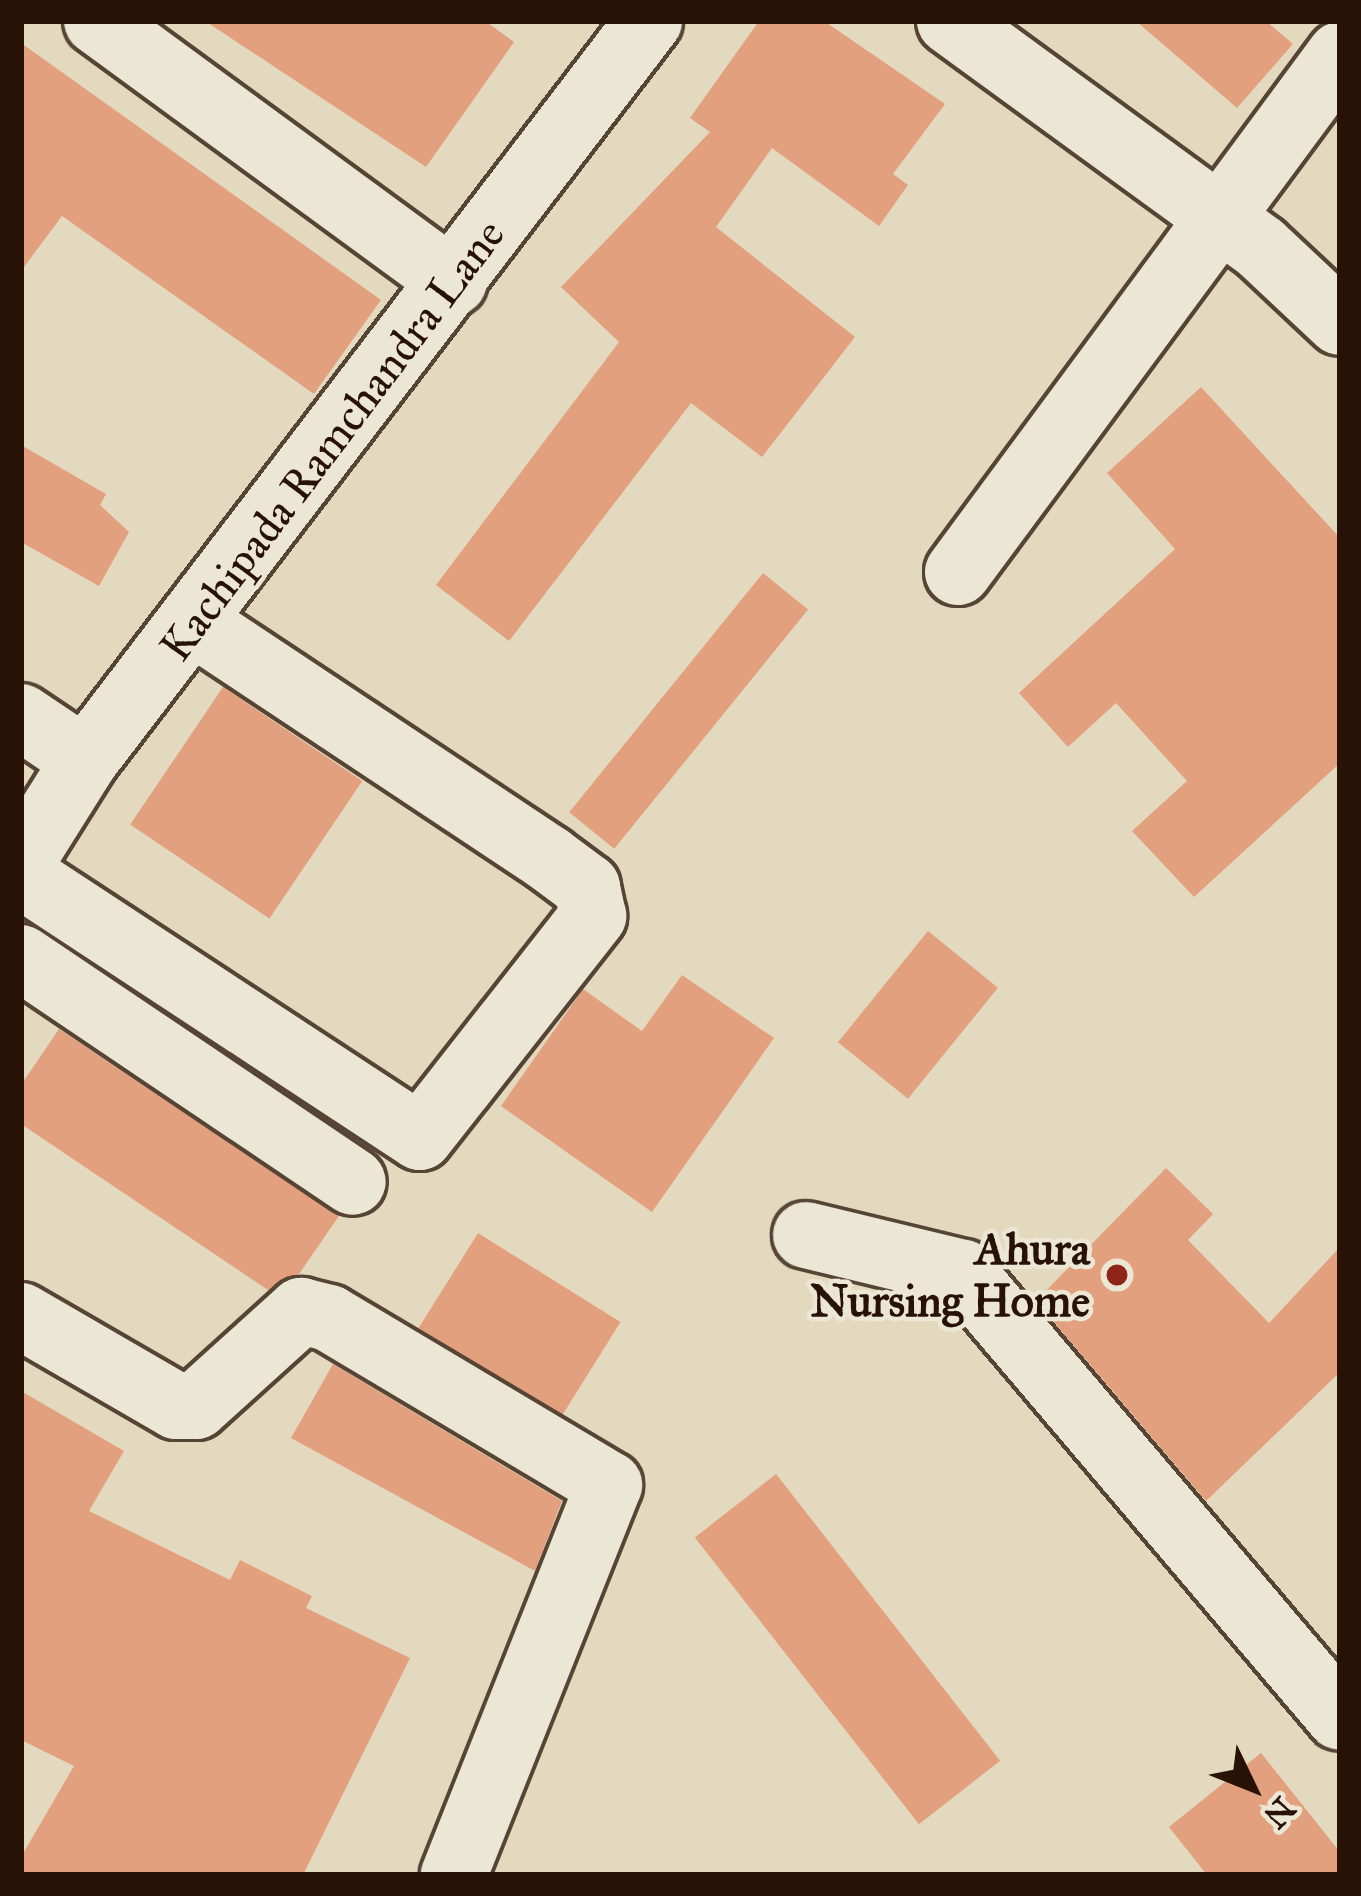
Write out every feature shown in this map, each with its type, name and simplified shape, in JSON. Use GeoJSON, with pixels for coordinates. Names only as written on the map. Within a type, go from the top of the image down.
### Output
{"type":"FeatureCollection","features":[{"type":"Feature","properties":{"kind":"street"},"geometry":{"type":"LineString","coordinates":[[97,21],[454,283]]}},
{"type":"Feature","properties":{"kind":"street","name":"Kachipada Ramchandra Lane"},"geometry":{"type":"LineString","coordinates":[[21,862],[85,760],[454,283],[649,21]]}},
{"type":"Feature","properties":{"kind":"street"},"geometry":{"type":"LineString","coordinates":[[950,21],[1222,220],[1340,322]]}},
{"type":"Feature","properties":{"kind":"street"},"geometry":{"type":"LineString","coordinates":[[958,572],[1340,56]]}},
{"type":"Feature","properties":{"kind":"street"},"geometry":{"type":"LineString","coordinates":[[21,874],[420,1137],[593,916],[587,887],[548,858],[194,622]]}},
{"type":"Feature","properties":{"kind":"street"},"geometry":{"type":"LineString","coordinates":[[21,717],[85,760]]}},
{"type":"Feature","properties":{"kind":"street"},"geometry":{"type":"LineString","coordinates":[[21,958],[353,1182]]}},
{"type":"Feature","properties":{"kind":"street"},"geometry":{"type":"LineString","coordinates":[[806,1234],[963,1274],[1338,1711]]}},
{"type":"Feature","properties":{"kind":"street"},"geometry":{"type":"LineString","coordinates":[[21,1316],[176,1406],[196,1406],[301,1311],[329,1318],[609,1485],[454,1875]]}},
{"type":"Feature","properties":{"kind":"building"},"geometry":{"type":"Polygon","coordinates":[[[205,21],[485,21],[514,42],[426,167],[205,21]]]}},
{"type":"Feature","properties":{"kind":"building"},"geometry":{"type":"Polygon","coordinates":[[[759,21],[824,21],[945,104],[893,174],[908,185],[879,226],[772,148],[716,227],[855,337],[762,457],[691,403],[509,641],[436,585],[619,342],[561,287],[710,132],[690,118],[759,21]]]}},
{"type":"Feature","properties":{"kind":"building"},"geometry":{"type":"Polygon","coordinates":[[[1136,21],[1266,21],[1293,44],[1237,108],[1136,21]]]}},
{"type":"Feature","properties":{"kind":"building"},"geometry":{"type":"Polygon","coordinates":[[[21,43],[381,300],[314,394],[62,216],[21,271],[21,43]]]}},
{"type":"Feature","properties":{"kind":"building"},"geometry":{"type":"Polygon","coordinates":[[[1201,387],[1340,538],[1340,763],[1194,897],[1132,831],[1187,781],[1116,703],[1068,747],[1019,693],[1175,549],[1107,473],[1201,387]]]}},
{"type":"Feature","properties":{"kind":"building"},"geometry":{"type":"Polygon","coordinates":[[[21,445],[106,494],[100,505],[129,532],[99,586],[21,542],[21,445]]]}},
{"type":"Feature","properties":{"kind":"building"},"geometry":{"type":"Polygon","coordinates":[[[763,573],[808,610],[614,849],[569,812],[763,573]]]}},
{"type":"Feature","properties":{"kind":"building"},"geometry":{"type":"Polygon","coordinates":[[[223,687],[362,781],[269,919],[130,825],[223,687]]]}},
{"type":"Feature","properties":{"kind":"building"},"geometry":{"type":"Polygon","coordinates":[[[928,931],[998,988],[908,1099],[838,1042],[928,931]]]}},
{"type":"Feature","properties":{"kind":"building"},"geometry":{"type":"Polygon","coordinates":[[[682,975],[774,1038],[652,1212],[501,1106],[583,989],[642,1031],[682,975]]]}},
{"type":"Feature","properties":{"kind":"building"},"geometry":{"type":"Polygon","coordinates":[[[59,1029],[339,1216],[299,1274],[268,1290],[21,1124],[21,1085],[59,1029]]]}},
{"type":"Feature","properties":{"kind":"building"},"geometry":{"type":"Polygon","coordinates":[[[1166,1168],[1213,1214],[1188,1240],[1269,1323],[1340,1247],[1340,1372],[1206,1501],[1036,1301],[1166,1168]]]}},
{"type":"Feature","properties":{"kind":"building"},"geometry":{"type":"Polygon","coordinates":[[[478,1233],[620,1322],[561,1417],[419,1328],[478,1233]]]}},
{"type":"Feature","properties":{"kind":"building"},"geometry":{"type":"Polygon","coordinates":[[[333,1364],[562,1501],[535,1571],[291,1438],[333,1364]]]}},
{"type":"Feature","properties":{"kind":"building"},"geometry":{"type":"Polygon","coordinates":[[[21,1391],[124,1451],[89,1511],[230,1580],[240,1560],[312,1596],[306,1608],[410,1658],[303,1875],[21,1875],[21,1857],[74,1766],[21,1740],[21,1391]]]}},
{"type":"Feature","properties":{"kind":"building"},"geometry":{"type":"Polygon","coordinates":[[[776,1474],[1000,1761],[919,1824],[695,1537],[776,1474]]]}},
{"type":"Feature","properties":{"kind":"building"},"geometry":{"type":"Polygon","coordinates":[[[1261,1753],[1340,1852],[1340,1875],[1207,1875],[1169,1827],[1261,1753]]]}},
{"type":"Feature","properties":{"kind":"place","name":"Ahura Nursing Home"},"geometry":{"type":"Point","coordinates":[1117,1275]}}]}
